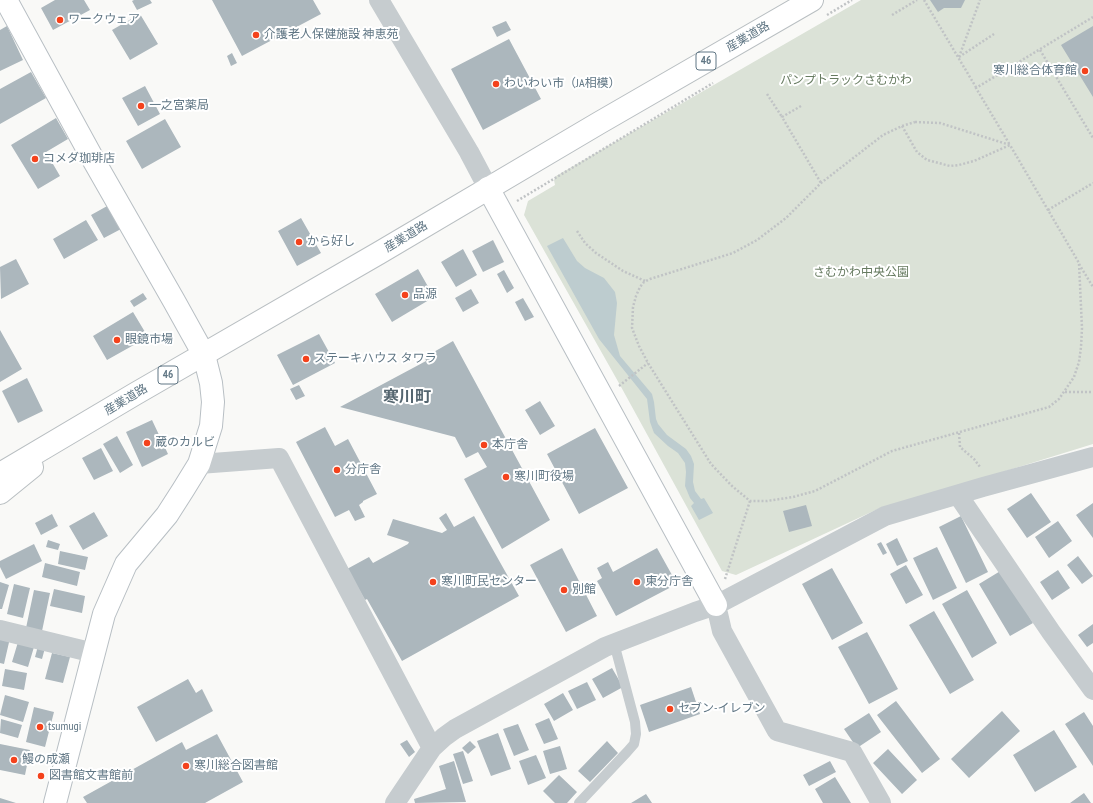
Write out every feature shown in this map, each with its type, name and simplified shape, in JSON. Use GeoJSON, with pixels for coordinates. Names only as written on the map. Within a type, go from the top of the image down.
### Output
{"type":"FeatureCollection","features":[{"type":"Feature","properties":{"kind":"street"},"geometry":{"type":"LineString","coordinates":[[6,0],[94,161],[204,355],[211,383],[213,402],[211,426],[199,464],[166,515],[126,564],[104,614],[55,803]]}},
{"type":"Feature","properties":{"kind":"street"},"geometry":{"type":"LineString","coordinates":[[379,0],[464,145],[603,396],[716,605],[722,631],[777,731],[852,752],[881,803]]}},
{"type":"Feature","properties":{"kind":"street","name":"産業道路"},"geometry":{"type":"LineString","coordinates":[[5,469],[79,428],[488,188],[818,8]]}},
{"type":"Feature","properties":{"kind":"street"},"geometry":{"type":"LineString","coordinates":[[0,493],[79,428]]}},
{"type":"Feature","properties":{"kind":"street"},"geometry":{"type":"LineString","coordinates":[[395,803],[432,748],[444,737],[455,729],[614,643],[716,605],[886,516],[983,487],[1093,457]]}},
{"type":"Feature","properties":{"kind":"street"},"geometry":{"type":"LineString","coordinates":[[199,464],[279,458],[432,748]]}},
{"type":"Feature","properties":{"kind":"street"},"geometry":{"type":"LineString","coordinates":[[958,495],[1051,632],[1093,690]]}},
{"type":"Feature","properties":{"kind":"street"},"geometry":{"type":"LineString","coordinates":[[0,630],[94,653]]}},
{"type":"Feature","properties":{"kind":"lane"},"geometry":{"type":"LineString","coordinates":[[579,803],[634,744],[636,734],[635,722],[614,643]]}},
{"type":"Feature","properties":{"kind":"path"},"geometry":{"type":"LineString","coordinates":[[818,8],[852,0]]}},
{"type":"Feature","properties":{"kind":"path"},"geometry":{"type":"LineString","coordinates":[[892,15],[917,0]]}},
{"type":"Feature","properties":{"kind":"path"},"geometry":{"type":"LineString","coordinates":[[924,0],[959,57],[1093,287]]}},
{"type":"Feature","properties":{"kind":"path"},"geometry":{"type":"LineString","coordinates":[[959,57],[980,0]]}},
{"type":"Feature","properties":{"kind":"path"},"geometry":{"type":"LineString","coordinates":[[976,88],[1093,17]]}},
{"type":"Feature","properties":{"kind":"path"},"geometry":{"type":"LineString","coordinates":[[959,57],[994,34]]}},
{"type":"Feature","properties":{"kind":"path"},"geometry":{"type":"LineString","coordinates":[[1040,50],[1093,138]]}},
{"type":"Feature","properties":{"kind":"path"},"geometry":{"type":"LineString","coordinates":[[511,204],[715,82]]}},
{"type":"Feature","properties":{"kind":"path"},"geometry":{"type":"LineString","coordinates":[[767,94],[821,183]]}},
{"type":"Feature","properties":{"kind":"path"},"geometry":{"type":"LineString","coordinates":[[782,117],[801,106]]}},
{"type":"Feature","properties":{"kind":"path"},"geometry":{"type":"LineString","coordinates":[[1010,145],[940,123],[915,122],[883,135],[821,183],[786,218],[757,240],[733,253],[645,281],[640,286],[636,296],[633,307],[632,328],[648,363],[712,464],[732,486],[750,501],[767,501],[793,497],[815,491],[892,451],[1049,407],[1059,399],[1074,377],[1079,362],[1082,328],[1079,263]]}},
{"type":"Feature","properties":{"kind":"path"},"geometry":{"type":"LineString","coordinates":[[902,126],[917,152],[926,160],[950,166],[974,161],[1010,145]]}},
{"type":"Feature","properties":{"kind":"path"},"geometry":{"type":"LineString","coordinates":[[1048,210],[1093,183]]}},
{"type":"Feature","properties":{"kind":"path"},"geometry":{"type":"LineString","coordinates":[[577,231],[585,243],[609,262],[623,271],[645,281]]}},
{"type":"Feature","properties":{"kind":"path"},"geometry":{"type":"LineString","coordinates":[[603,396],[620,386],[648,363]]}},
{"type":"Feature","properties":{"kind":"path"},"geometry":{"type":"LineString","coordinates":[[1065,392],[1093,392]]}},
{"type":"Feature","properties":{"kind":"path"},"geometry":{"type":"LineString","coordinates":[[959,433],[960,447],[977,463],[980,468],[983,487]]}},
{"type":"Feature","properties":{"kind":"path"},"geometry":{"type":"LineString","coordinates":[[725,580],[750,501]]}},
{"type":"Feature","properties":{"kind":"green space","name":"さむかわ中央公園"},"geometry":{"type":"Polygon","coordinates":[[[861,0],[1093,0],[1093,444],[925,496],[880,508],[736,575],[722,571],[620,385],[524,215],[528,201],[555,185],[554,180],[556,176],[861,0]]]}},
{"type":"Feature","properties":{"kind":"shaded area"},"geometry":{"type":"Polygon","coordinates":[[[563,238],[577,261],[585,268],[604,278],[615,292],[617,303],[614,335],[620,356],[652,394],[658,424],[667,435],[686,449],[691,456],[694,464],[693,482],[695,491],[701,499],[704,498],[713,513],[699,520],[691,506],[694,503],[685,486],[685,463],[678,453],[654,433],[650,422],[647,399],[599,339],[547,246],[563,238]]]}},
{"type":"Feature","properties":{"kind":"building","name":"ワークウェア"},"geometry":{"type":"Polygon","coordinates":[[[55,0],[84,0],[90,10],[53,30],[41,8],[55,0]]]}},
{"type":"Feature","properties":{"kind":"building"},"geometry":{"type":"Polygon","coordinates":[[[150,0],[152,3],[137,10],[132,1],[150,0]]]}},
{"type":"Feature","properties":{"kind":"building","name":"介護老人保健施設 神恵苑"},"geometry":{"type":"Polygon","coordinates":[[[212,0],[313,0],[321,14],[242,56],[212,0]]]}},
{"type":"Feature","properties":{"kind":"building"},"geometry":{"type":"Polygon","coordinates":[[[930,0],[965,0],[961,8],[944,8],[938,12],[930,0]]]}},
{"type":"Feature","properties":{"kind":"building"},"geometry":{"type":"Polygon","coordinates":[[[140,14],[158,44],[130,60],[112,30],[140,14]]]}},
{"type":"Feature","properties":{"kind":"building"},"geometry":{"type":"Polygon","coordinates":[[[506,21],[511,30],[497,37],[492,27],[506,21]]]}},
{"type":"Feature","properties":{"kind":"building"},"geometry":{"type":"Polygon","coordinates":[[[7,26],[23,60],[0,71],[0,30],[7,26]]]}},
{"type":"Feature","properties":{"kind":"building","name":"寒川総合体育館"},"geometry":{"type":"Polygon","coordinates":[[[1093,26],[1093,97],[1061,45],[1093,26]]]}},
{"type":"Feature","properties":{"kind":"building","name":"わいわい市（JA相模）"},"geometry":{"type":"Polygon","coordinates":[[[509,39],[541,99],[483,130],[451,69],[509,39]]]}},
{"type":"Feature","properties":{"kind":"building"},"geometry":{"type":"Polygon","coordinates":[[[232,53],[237,63],[231,66],[227,56],[232,53]]]}},
{"type":"Feature","properties":{"kind":"building"},"geometry":{"type":"Polygon","coordinates":[[[31,72],[46,98],[0,124],[0,89],[31,72]]]}},
{"type":"Feature","properties":{"kind":"building","name":"一之宮薬局"},"geometry":{"type":"Polygon","coordinates":[[[145,86],[160,114],[138,126],[122,98],[145,86]]]}},
{"type":"Feature","properties":{"kind":"building","name":"コメダ珈琲店"},"geometry":{"type":"Polygon","coordinates":[[[56,118],[68,139],[46,152],[60,176],[38,189],[11,145],[56,118]]]}},
{"type":"Feature","properties":{"kind":"building"},"geometry":{"type":"Polygon","coordinates":[[[165,119],[181,147],[142,169],[126,141],[165,119]]]}},
{"type":"Feature","properties":{"kind":"building"},"geometry":{"type":"Polygon","coordinates":[[[109,205],[121,229],[104,238],[91,215],[109,205]]]}},
{"type":"Feature","properties":{"kind":"building","name":"から好し"},"geometry":{"type":"Polygon","coordinates":[[[301,218],[321,253],[297,266],[278,231],[301,218]]]}},
{"type":"Feature","properties":{"kind":"building"},"geometry":{"type":"Polygon","coordinates":[[[86,220],[98,240],[64,259],[53,239],[86,220]]]}},
{"type":"Feature","properties":{"kind":"building"},"geometry":{"type":"Polygon","coordinates":[[[493,240],[504,262],[483,272],[472,251],[493,240]]]}},
{"type":"Feature","properties":{"kind":"building"},"geometry":{"type":"Polygon","coordinates":[[[463,249],[477,275],[456,287],[441,262],[463,249]]]}},
{"type":"Feature","properties":{"kind":"building"},"geometry":{"type":"Polygon","coordinates":[[[16,259],[29,284],[1,299],[0,267],[16,259]]]}},
{"type":"Feature","properties":{"kind":"building","name":"品源"},"geometry":{"type":"Polygon","coordinates":[[[418,269],[434,297],[392,322],[375,294],[418,269]]]}},
{"type":"Feature","properties":{"kind":"building"},"geometry":{"type":"Polygon","coordinates":[[[504,270],[514,288],[507,293],[497,274],[504,270]]]}},
{"type":"Feature","properties":{"kind":"building"},"geometry":{"type":"Polygon","coordinates":[[[471,289],[479,303],[463,312],[455,298],[471,289]]]}},
{"type":"Feature","properties":{"kind":"building"},"geometry":{"type":"Polygon","coordinates":[[[143,293],[147,299],[134,307],[130,301],[143,293]]]}},
{"type":"Feature","properties":{"kind":"building"},"geometry":{"type":"Polygon","coordinates":[[[523,298],[534,317],[525,321],[515,302],[523,298]]]}},
{"type":"Feature","properties":{"kind":"building"},"geometry":{"type":"Polygon","coordinates":[[[133,312],[148,337],[107,360],[93,336],[133,312]]]}},
{"type":"Feature","properties":{"kind":"building"},"geometry":{"type":"Polygon","coordinates":[[[0,330],[22,369],[0,382],[0,330]]]}},
{"type":"Feature","properties":{"kind":"building","name":"ステーキハウス タワラ"},"geometry":{"type":"Polygon","coordinates":[[[319,334],[335,363],[293,385],[277,355],[319,334]]]}},
{"type":"Feature","properties":{"kind":"building","name":"本庁舎"},"geometry":{"type":"Polygon","coordinates":[[[453,341],[550,520],[502,549],[464,479],[487,467],[478,452],[466,458],[455,437],[340,407],[426,361],[425,357],[453,341]]]}},
{"type":"Feature","properties":{"kind":"building"},"geometry":{"type":"Polygon","coordinates":[[[27,378],[43,411],[18,423],[2,391],[27,378]]]}},
{"type":"Feature","properties":{"kind":"building"},"geometry":{"type":"Polygon","coordinates":[[[299,385],[305,396],[296,400],[290,389],[299,385]]]}},
{"type":"Feature","properties":{"kind":"building"},"geometry":{"type":"Polygon","coordinates":[[[540,401],[555,426],[540,435],[525,410],[540,401]]]}},
{"type":"Feature","properties":{"kind":"building","name":"蔵のカルビ"},"geometry":{"type":"Polygon","coordinates":[[[152,420],[168,454],[142,467],[126,432],[152,420]]]}},
{"type":"Feature","properties":{"kind":"building","name":"分庁舎"},"geometry":{"type":"Polygon","coordinates":[[[325,427],[335,446],[348,439],[377,494],[363,501],[359,505],[365,517],[355,521],[349,510],[335,517],[296,442],[325,427]]]}},
{"type":"Feature","properties":{"kind":"building"},"geometry":{"type":"Polygon","coordinates":[[[595,428],[628,488],[579,514],[547,454],[595,428]]]}},
{"type":"Feature","properties":{"kind":"building"},"geometry":{"type":"Polygon","coordinates":[[[117,436],[133,465],[120,473],[103,444],[117,436]]]}},
{"type":"Feature","properties":{"kind":"building"},"geometry":{"type":"Polygon","coordinates":[[[101,448],[113,471],[94,480],[82,458],[101,448]]]}},
{"type":"Feature","properties":{"kind":"building"},"geometry":{"type":"Polygon","coordinates":[[[1031,493],[1051,522],[1027,538],[1007,509],[1031,493]]]}},
{"type":"Feature","properties":{"kind":"building"},"geometry":{"type":"Polygon","coordinates":[[[1093,503],[1093,538],[1076,515],[1093,503]]]}},
{"type":"Feature","properties":{"kind":"building"},"geometry":{"type":"Polygon","coordinates":[[[806,505],[812,526],[789,532],[783,511],[806,505]]]}},
{"type":"Feature","properties":{"kind":"building"},"geometry":{"type":"Polygon","coordinates":[[[94,512],[108,536],[83,550],[69,526],[94,512]]]}},
{"type":"Feature","properties":{"kind":"building","name":"寒川町民センター"},"geometry":{"type":"Polygon","coordinates":[[[446,513],[454,527],[474,516],[519,596],[402,661],[367,599],[365,600],[347,569],[369,557],[373,563],[408,544],[409,542],[387,535],[393,519],[442,533],[447,530],[439,518],[446,513]]]}},
{"type":"Feature","properties":{"kind":"building"},"geometry":{"type":"Polygon","coordinates":[[[52,514],[58,526],[41,535],[35,523],[52,514]]]}},
{"type":"Feature","properties":{"kind":"building"},"geometry":{"type":"Polygon","coordinates":[[[961,516],[988,572],[966,583],[939,527],[961,516]]]}},
{"type":"Feature","properties":{"kind":"building"},"geometry":{"type":"Polygon","coordinates":[[[1058,521],[1072,541],[1049,558],[1035,537],[1058,521]]]}},
{"type":"Feature","properties":{"kind":"building"},"geometry":{"type":"Polygon","coordinates":[[[897,538],[908,561],[897,566],[886,544],[897,538]]]}},
{"type":"Feature","properties":{"kind":"building"},"geometry":{"type":"Polygon","coordinates":[[[48,540],[60,544],[58,550],[46,547],[48,540]]]}},
{"type":"Feature","properties":{"kind":"building"},"geometry":{"type":"Polygon","coordinates":[[[881,542],[887,553],[883,555],[877,544],[881,542]]]}},
{"type":"Feature","properties":{"kind":"building"},"geometry":{"type":"Polygon","coordinates":[[[34,544],[42,561],[6,579],[0,567],[0,561],[34,544]]]}},
{"type":"Feature","properties":{"kind":"building"},"geometry":{"type":"Polygon","coordinates":[[[937,547],[957,588],[933,600],[913,558],[937,547]]]}},
{"type":"Feature","properties":{"kind":"building","name":"別館"},"geometry":{"type":"Polygon","coordinates":[[[562,548],[597,616],[566,632],[530,565],[562,548]]]}},
{"type":"Feature","properties":{"kind":"building","name":"東分庁舎"},"geometry":{"type":"Polygon","coordinates":[[[657,548],[677,584],[616,616],[597,581],[602,578],[597,568],[608,562],[613,572],[657,548]]]}},
{"type":"Feature","properties":{"kind":"building"},"geometry":{"type":"Polygon","coordinates":[[[60,551],[88,557],[85,570],[58,564],[60,551]]]}},
{"type":"Feature","properties":{"kind":"building"},"geometry":{"type":"Polygon","coordinates":[[[1078,556],[1093,576],[1082,584],[1067,565],[1078,556]]]}},
{"type":"Feature","properties":{"kind":"building"},"geometry":{"type":"Polygon","coordinates":[[[45,563],[80,572],[77,586],[42,577],[45,563]]]}},
{"type":"Feature","properties":{"kind":"building"},"geometry":{"type":"Polygon","coordinates":[[[906,565],[923,595],[906,604],[890,574],[906,565]]]}},
{"type":"Feature","properties":{"kind":"building"},"geometry":{"type":"Polygon","coordinates":[[[832,568],[863,623],[832,640],[802,584],[832,568]]]}},
{"type":"Feature","properties":{"kind":"building"},"geometry":{"type":"Polygon","coordinates":[[[1002,570],[1033,623],[1010,636],[979,584],[1002,570]]]}},
{"type":"Feature","properties":{"kind":"building"},"geometry":{"type":"Polygon","coordinates":[[[1058,570],[1070,588],[1052,600],[1040,582],[1058,570]]]}},
{"type":"Feature","properties":{"kind":"building"},"geometry":{"type":"Polygon","coordinates":[[[0,582],[9,585],[2,609],[0,609],[0,582]]]}},
{"type":"Feature","properties":{"kind":"building"},"geometry":{"type":"Polygon","coordinates":[[[14,584],[30,588],[23,618],[7,614],[14,584]]]}},
{"type":"Feature","properties":{"kind":"building"},"geometry":{"type":"Polygon","coordinates":[[[54,589],[85,596],[82,613],[50,606],[54,589]]]}},
{"type":"Feature","properties":{"kind":"building"},"geometry":{"type":"Polygon","coordinates":[[[34,590],[50,593],[42,631],[26,628],[34,590]]]}},
{"type":"Feature","properties":{"kind":"building"},"geometry":{"type":"Polygon","coordinates":[[[967,590],[997,643],[972,658],[942,604],[967,590]]]}},
{"type":"Feature","properties":{"kind":"building"},"geometry":{"type":"Polygon","coordinates":[[[934,611],[974,680],[950,694],[909,625],[934,611]]]}},
{"type":"Feature","properties":{"kind":"building"},"geometry":{"type":"Polygon","coordinates":[[[1093,624],[1093,643],[1087,647],[1078,635],[1093,624]]]}},
{"type":"Feature","properties":{"kind":"building"},"geometry":{"type":"Polygon","coordinates":[[[867,632],[898,689],[869,704],[838,647],[867,632]]]}},
{"type":"Feature","properties":{"kind":"building"},"geometry":{"type":"Polygon","coordinates":[[[0,636],[10,638],[4,664],[0,663],[0,636]]]}},
{"type":"Feature","properties":{"kind":"building"},"geometry":{"type":"Polygon","coordinates":[[[18,642],[34,647],[28,667],[12,662],[18,642]]]}},
{"type":"Feature","properties":{"kind":"building"},"geometry":{"type":"Polygon","coordinates":[[[38,646],[45,648],[42,659],[35,657],[38,646]]]}},
{"type":"Feature","properties":{"kind":"building"},"geometry":{"type":"Polygon","coordinates":[[[52,653],[70,657],[63,683],[45,679],[52,653]]]}},
{"type":"Feature","properties":{"kind":"building"},"geometry":{"type":"Polygon","coordinates":[[[612,668],[623,687],[603,698],[592,679],[612,668]]]}},
{"type":"Feature","properties":{"kind":"building"},"geometry":{"type":"Polygon","coordinates":[[[5,669],[27,673],[24,690],[2,686],[5,669]]]}},
{"type":"Feature","properties":{"kind":"building"},"geometry":{"type":"Polygon","coordinates":[[[188,679],[196,693],[202,689],[213,711],[156,742],[137,707],[188,679]]]}},
{"type":"Feature","properties":{"kind":"building"},"geometry":{"type":"Polygon","coordinates":[[[587,682],[596,700],[577,709],[568,691],[587,682]]]}},
{"type":"Feature","properties":{"kind":"building","name":"セブン-イレブン"},"geometry":{"type":"Polygon","coordinates":[[[691,687],[700,714],[649,732],[640,705],[691,687]]]}},
{"type":"Feature","properties":{"kind":"building"},"geometry":{"type":"Polygon","coordinates":[[[563,693],[573,710],[554,721],[544,704],[563,693]]]}},
{"type":"Feature","properties":{"kind":"building"},"geometry":{"type":"Polygon","coordinates":[[[5,695],[29,702],[23,722],[0,715],[5,695]]]}},
{"type":"Feature","properties":{"kind":"building"},"geometry":{"type":"Polygon","coordinates":[[[896,701],[940,759],[922,773],[877,715],[896,701]]]}},
{"type":"Feature","properties":{"kind":"building","name":"tsumugi"},"geometry":{"type":"Polygon","coordinates":[[[34,707],[54,712],[45,747],[26,742],[34,707]]]}},
{"type":"Feature","properties":{"kind":"building"},"geometry":{"type":"Polygon","coordinates":[[[1002,711],[1020,731],[969,778],[951,759],[1002,711]]]}},
{"type":"Feature","properties":{"kind":"building"},"geometry":{"type":"Polygon","coordinates":[[[1084,712],[1093,726],[1093,766],[1065,724],[1084,712]]]}},
{"type":"Feature","properties":{"kind":"building"},"geometry":{"type":"Polygon","coordinates":[[[869,713],[881,732],[857,748],[844,729],[869,713]]]}},
{"type":"Feature","properties":{"kind":"building"},"geometry":{"type":"Polygon","coordinates":[[[549,718],[558,739],[544,744],[535,724],[549,718]]]}},
{"type":"Feature","properties":{"kind":"building"},"geometry":{"type":"Polygon","coordinates":[[[1,719],[22,725],[18,738],[0,733],[1,719]]]}},
{"type":"Feature","properties":{"kind":"building"},"geometry":{"type":"Polygon","coordinates":[[[518,724],[529,750],[514,756],[503,729],[518,724]]]}},
{"type":"Feature","properties":{"kind":"building"},"geometry":{"type":"Polygon","coordinates":[[[1054,730],[1077,767],[1035,792],[1013,755],[1054,730]]]}},
{"type":"Feature","properties":{"kind":"building"},"geometry":{"type":"Polygon","coordinates":[[[498,733],[511,769],[491,776],[477,741],[498,733]]]}},
{"type":"Feature","properties":{"kind":"building","name":"寒川総合図書館"},"geometry":{"type":"Polygon","coordinates":[[[217,734],[243,782],[205,803],[87,803],[83,797],[182,742],[186,750],[217,734]]]}},
{"type":"Feature","properties":{"kind":"building"},"geometry":{"type":"Polygon","coordinates":[[[407,740],[415,752],[409,757],[400,744],[407,740]]]}},
{"type":"Feature","properties":{"kind":"building"},"geometry":{"type":"Polygon","coordinates":[[[470,741],[476,747],[468,754],[462,748],[470,741]]]}},
{"type":"Feature","properties":{"kind":"building"},"geometry":{"type":"Polygon","coordinates":[[[607,741],[618,753],[590,782],[578,771],[607,741]]]}},
{"type":"Feature","properties":{"kind":"building","name":"鰻の成瀬"},"geometry":{"type":"Polygon","coordinates":[[[0,744],[30,750],[25,775],[0,770],[0,744]]]}},
{"type":"Feature","properties":{"kind":"building"},"geometry":{"type":"Polygon","coordinates":[[[560,746],[567,769],[550,774],[543,751],[560,746]]]}},
{"type":"Feature","properties":{"kind":"building"},"geometry":{"type":"Polygon","coordinates":[[[888,749],[917,780],[902,794],[873,763],[888,749]]]}},
{"type":"Feature","properties":{"kind":"building"},"geometry":{"type":"Polygon","coordinates":[[[463,751],[473,781],[463,784],[453,754],[463,751]]]}},
{"type":"Feature","properties":{"kind":"building"},"geometry":{"type":"Polygon","coordinates":[[[536,755],[546,778],[528,785],[519,761],[536,755]]]}},
{"type":"Feature","properties":{"kind":"building"},"geometry":{"type":"Polygon","coordinates":[[[454,761],[466,802],[415,803],[414,799],[446,789],[439,766],[454,761]]]}},
{"type":"Feature","properties":{"kind":"building"},"geometry":{"type":"Polygon","coordinates":[[[830,761],[836,772],[809,786],[803,775],[830,761]]]}},
{"type":"Feature","properties":{"kind":"building"},"geometry":{"type":"Polygon","coordinates":[[[559,775],[577,792],[567,803],[555,803],[543,791],[559,775]]]}},
{"type":"Feature","properties":{"kind":"building"},"geometry":{"type":"Polygon","coordinates":[[[835,777],[851,803],[823,803],[815,789],[835,777]]]}},
{"type":"Feature","properties":{"kind":"building"},"geometry":{"type":"Polygon","coordinates":[[[1084,793],[1091,803],[1070,803],[1084,793]]]}},
{"type":"Feature","properties":{"kind":"building"},"geometry":{"type":"Polygon","coordinates":[[[646,794],[652,803],[631,803],[646,794]]]}},
{"type":"Feature","properties":{"kind":"building"},"geometry":{"type":"Polygon","coordinates":[[[0,798],[16,803],[0,803],[0,798]]]}},
{"type":"Feature","properties":{"kind":"place","name":"ワークウェア"},"geometry":{"type":"Point","coordinates":[60,20]}},
{"type":"Feature","properties":{"kind":"place","name":"介護老人保健施設 神恵苑"},"geometry":{"type":"Point","coordinates":[256,35]}},
{"type":"Feature","properties":{"kind":"place","name":"寒川総合体育館"},"geometry":{"type":"Point","coordinates":[1085,71]}},
{"type":"Feature","properties":{"kind":"place","name":"わいわい市（JA相模）"},"geometry":{"type":"Point","coordinates":[496,84]}},
{"type":"Feature","properties":{"kind":"place","name":"一之宮薬局"},"geometry":{"type":"Point","coordinates":[141,106]}},
{"type":"Feature","properties":{"kind":"place","name":"コメダ珈琲店"},"geometry":{"type":"Point","coordinates":[35,159]}},
{"type":"Feature","properties":{"kind":"place","name":"から好し"},"geometry":{"type":"Point","coordinates":[299,242]}},
{"type":"Feature","properties":{"kind":"place","name":"品源"},"geometry":{"type":"Point","coordinates":[405,295]}},
{"type":"Feature","properties":{"kind":"place","name":"眼鏡市場"},"geometry":{"type":"Point","coordinates":[117,340]}},
{"type":"Feature","properties":{"kind":"place","name":"ステーキハウス タワラ"},"geometry":{"type":"Point","coordinates":[306,359]}},
{"type":"Feature","properties":{"kind":"place","name":"蔵のカルビ"},"geometry":{"type":"Point","coordinates":[147,443]}},
{"type":"Feature","properties":{"kind":"place","name":"本庁舎"},"geometry":{"type":"Point","coordinates":[484,445]}},
{"type":"Feature","properties":{"kind":"place","name":"分庁舎"},"geometry":{"type":"Point","coordinates":[337,470]}},
{"type":"Feature","properties":{"kind":"place","name":"寒川町役場"},"geometry":{"type":"Point","coordinates":[506,477]}},
{"type":"Feature","properties":{"kind":"place","name":"寒川町民センター"},"geometry":{"type":"Point","coordinates":[433,582]}},
{"type":"Feature","properties":{"kind":"place","name":"東分庁舎"},"geometry":{"type":"Point","coordinates":[637,582]}},
{"type":"Feature","properties":{"kind":"place","name":"別館"},"geometry":{"type":"Point","coordinates":[564,590]}},
{"type":"Feature","properties":{"kind":"place","name":"セブン-イレブン"},"geometry":{"type":"Point","coordinates":[670,709]}},
{"type":"Feature","properties":{"kind":"place","name":"tsumugi"},"geometry":{"type":"Point","coordinates":[40,727]}},
{"type":"Feature","properties":{"kind":"place","name":"鰻の成瀬"},"geometry":{"type":"Point","coordinates":[14,760]}},
{"type":"Feature","properties":{"kind":"place","name":"寒川総合図書館"},"geometry":{"type":"Point","coordinates":[186,766]}},
{"type":"Feature","properties":{"kind":"place","name":"図書館文書館前"},"geometry":{"type":"Point","coordinates":[41,776]}},
{"type":"Feature","properties":{"kind":"district","name":"寒川町"},"geometry":{"type":"Point","coordinates":[407,397]}},
{"type":"Feature","properties":{"kind":"park label","name":"パンプトラックさむかわ"},"geometry":{"type":"Point","coordinates":[846,81]}}]}
